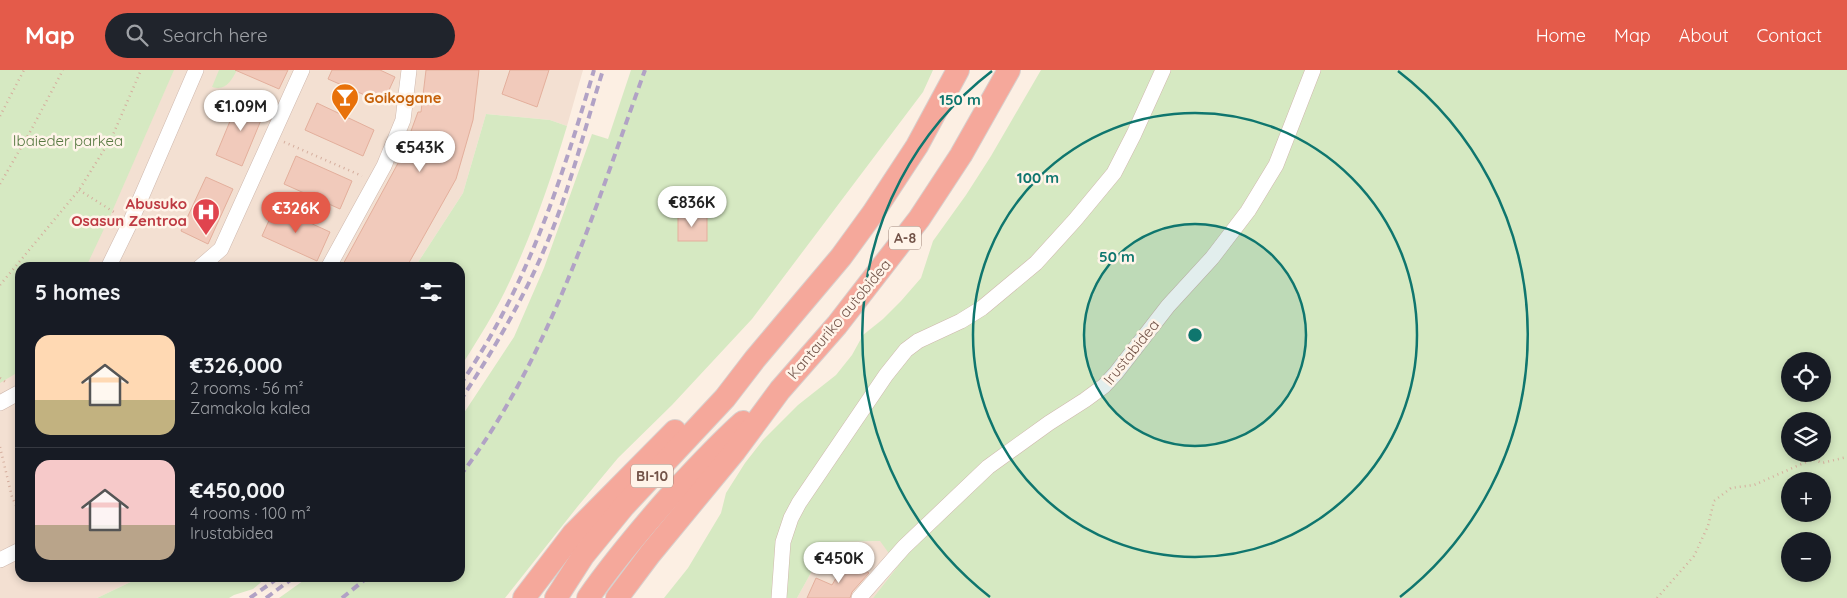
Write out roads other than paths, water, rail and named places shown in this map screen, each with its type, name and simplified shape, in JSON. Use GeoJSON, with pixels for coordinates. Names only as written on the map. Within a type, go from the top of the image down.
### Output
{"type":"FeatureCollection","features":[{"type":"Feature","properties":{"kind":"highway","name":"A-8"},"geometry":{"type":"LineString","coordinates":[[756,359],[841,257],[873,213],[917,146],[958,70]]}},
{"type":"Feature","properties":{"kind":"highway","name":"Kantauriko autobidea"},"geometry":{"type":"LineString","coordinates":[[780,390],[836,325],[919,219],[961,154],[1009,70]]}},
{"type":"Feature","properties":{"kind":"highway"},"geometry":{"type":"LineString","coordinates":[[524,598],[573,534],[636,469],[717,390],[756,359]]}},
{"type":"Feature","properties":{"kind":"highway","name":"BI-10"},"geometry":{"type":"LineString","coordinates":[[556,598],[583,556],[624,506],[725,398],[756,359]]}},
{"type":"Feature","properties":{"kind":"highway"},"geometry":{"type":"LineString","coordinates":[[617,598],[650,554],[735,451],[780,390]]}},
{"type":"Feature","properties":{"kind":"highway","name":"BI-10"},"geometry":{"type":"LineString","coordinates":[[588,598],[613,563],[692,472],[725,438],[780,390]]}},
{"type":"Feature","properties":{"kind":"street"},"geometry":{"type":"LineString","coordinates":[[111,262],[130,223],[196,70]]}},
{"type":"Feature","properties":{"kind":"street"},"geometry":{"type":"LineString","coordinates":[[206,262],[221,249],[302,70]]}},
{"type":"Feature","properties":{"kind":"street"},"geometry":{"type":"LineString","coordinates":[[331,262],[384,166],[403,120],[409,70]]}},
{"type":"Feature","properties":{"kind":"street"},"geometry":{"type":"LineString","coordinates":[[779,598],[783,542],[791,518],[799,503],[886,375],[906,350],[918,341],[982,308],[1036,263],[1114,173],[1163,70]]}},
{"type":"Feature","properties":{"kind":"street","name":"Irustabidea"},"geometry":{"type":"LineString","coordinates":[[859,598],[904,546],[988,467],[1104,386],[1168,306],[1212,258],[1248,211],[1276,165],[1313,70]]}},
{"type":"Feature","properties":{"kind":"street"},"geometry":{"type":"LineString","coordinates":[[0,403],[15,395]]}},
{"type":"Feature","properties":{"kind":"street"},"geometry":{"type":"LineString","coordinates":[[0,560],[15,552]]}},
{"type":"Feature","properties":{"kind":"railway"},"geometry":{"type":"LineString","coordinates":[[465,377],[505,310],[540,233],[569,153],[594,70]]}},
{"type":"Feature","properties":{"kind":"railway"},"geometry":{"type":"LineString","coordinates":[[465,393],[512,315],[546,246],[568,185],[603,70]]}},
{"type":"Feature","properties":{"kind":"railway"},"geometry":{"type":"LineString","coordinates":[[465,469],[492,430],[520,382],[545,332],[588,228],[645,70]]}},
{"type":"Feature","properties":{"kind":"railway"},"geometry":{"type":"LineString","coordinates":[[250,598],[272,582]]}},
{"type":"Feature","properties":{"kind":"railway"},"geometry":{"type":"LineString","coordinates":[[266,598],[288,582]]}},
{"type":"Feature","properties":{"kind":"railway"},"geometry":{"type":"LineString","coordinates":[[342,598],[362,582]]}},
{"type":"Feature","properties":{"kind":"place","name":"Goikogane"},"geometry":{"type":"Point","coordinates":[345,121]}},
{"type":"Feature","properties":{"kind":"place","name":"Abusuko Osasun Zentroa"},"geometry":{"type":"Point","coordinates":[206,236]}},
{"type":"Feature","properties":{"kind":"park label","name":"Ibaieder parkea"},"geometry":{"type":"Point","coordinates":[68,140]}}]}
